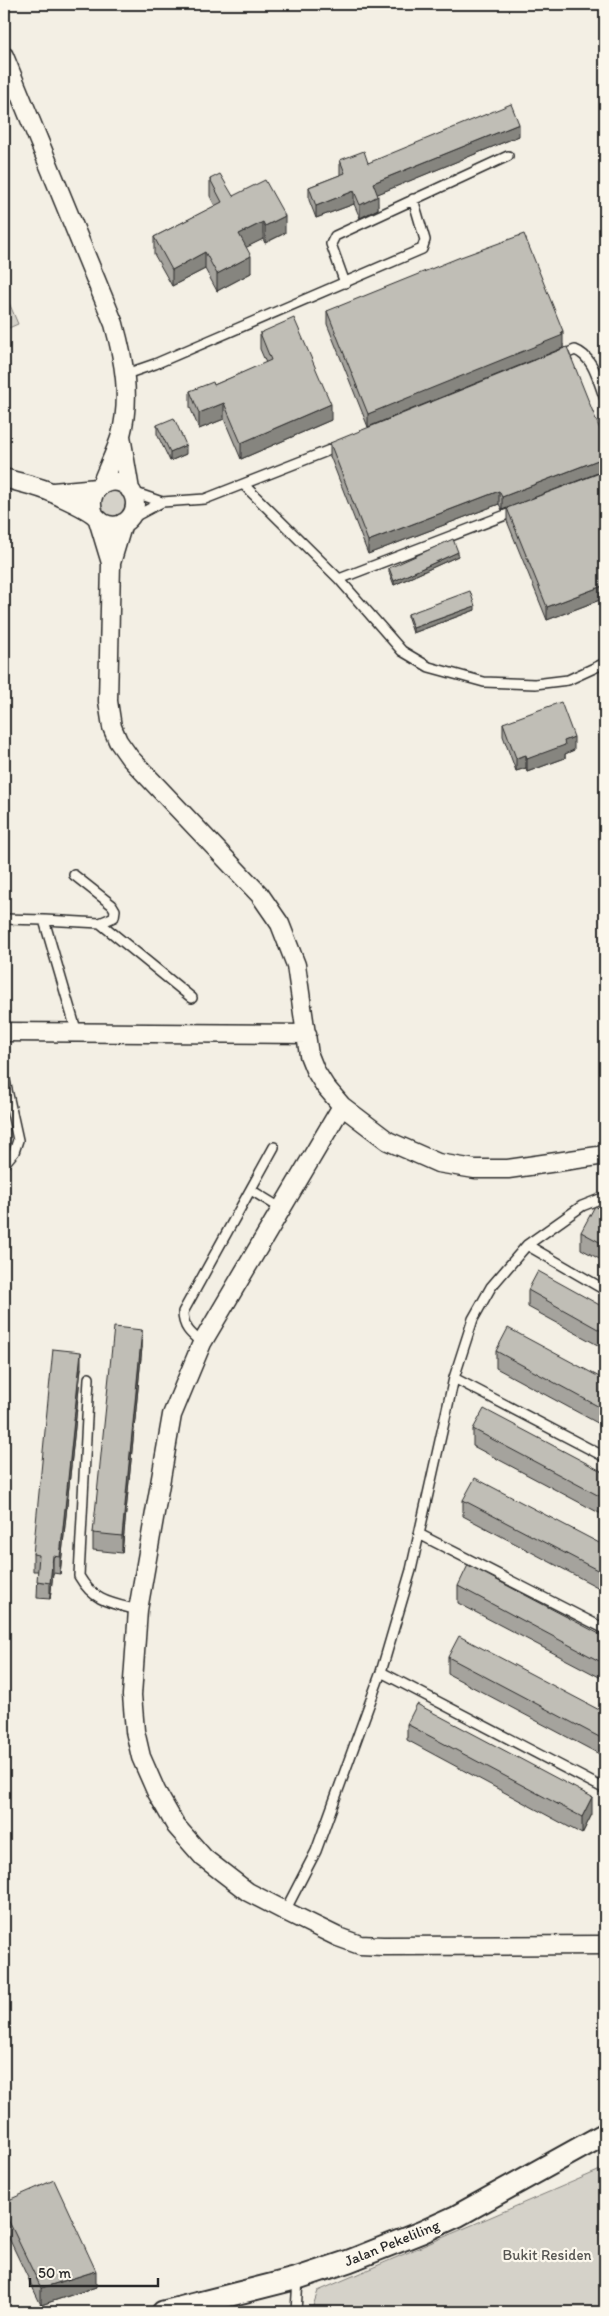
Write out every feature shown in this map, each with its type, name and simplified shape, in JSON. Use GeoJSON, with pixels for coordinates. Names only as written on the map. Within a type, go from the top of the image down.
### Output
{"type":"FeatureCollection","features":[{"type":"Feature","properties":{"kind":"street"},"geometry":{"type":"LineString","coordinates":[[4,56],[114,324],[126,374],[125,405],[121,435],[99,487],[91,500],[111,563]]}},
{"type":"Feature","properties":{"kind":"street"},"geometry":{"type":"LineString","coordinates":[[121,435],[135,506],[126,522],[111,563],[108,701],[115,734],[130,758],[224,856],[270,908],[280,924],[296,965],[309,1055],[315,1070],[325,1086],[342,1106],[388,1140],[438,1163],[475,1169],[508,1169],[605,1155]]}},
{"type":"Feature","properties":{"kind":"street"},"geometry":{"type":"LineString","coordinates":[[4,478],[53,492],[110,526],[126,522]]}},
{"type":"Feature","properties":{"kind":"street"},"geometry":{"type":"LineString","coordinates":[[53,492],[99,487],[108,482],[116,482],[131,491]]}},
{"type":"Feature","properties":{"kind":"street"},"geometry":{"type":"LineString","coordinates":[[4,1032],[307,1034]]}},
{"type":"Feature","properties":{"kind":"street"},"geometry":{"type":"LineString","coordinates":[[342,1106],[202,1344],[172,1414],[138,1610],[132,1696],[135,1731],[141,1757],[156,1791],[176,1826],[204,1858],[248,1892],[338,1937],[360,1945],[476,1947],[605,1945]]}},
{"type":"Feature","properties":{"kind":"street","name":"Jalan Pekeliling"},"geometry":{"type":"LineString","coordinates":[[163,2312],[298,2278],[349,2261],[431,2228],[605,2134]]}},
{"type":"Feature","properties":{"kind":"lane"},"geometry":{"type":"LineString","coordinates":[[345,283],[331,244],[332,239],[413,199],[508,156]]}},
{"type":"Feature","properties":{"kind":"lane"},"geometry":{"type":"LineString","coordinates":[[126,374],[155,364],[422,249],[426,240],[413,199]]}},
{"type":"Feature","properties":{"kind":"lane"},"geometry":{"type":"LineString","coordinates":[[547,362],[575,350],[584,354],[589,360],[605,399]]}},
{"type":"Feature","properties":{"kind":"lane"},"geometry":{"type":"LineString","coordinates":[[131,491],[162,502],[205,499],[345,444]]}},
{"type":"Feature","properties":{"kind":"lane"},"geometry":{"type":"LineString","coordinates":[[244,485],[339,579],[402,651],[429,667],[484,682],[535,684],[568,680],[605,663]]}},
{"type":"Feature","properties":{"kind":"lane"},"geometry":{"type":"LineString","coordinates":[[126,522],[162,502]]}},
{"type":"Feature","properties":{"kind":"lane"},"geometry":{"type":"LineString","coordinates":[[339,579],[523,508]]}},
{"type":"Feature","properties":{"kind":"lane"},"geometry":{"type":"LineString","coordinates":[[4,919],[100,923],[114,916],[115,910],[112,905],[74,875]]}},
{"type":"Feature","properties":{"kind":"lane"},"geometry":{"type":"LineString","coordinates":[[44,920],[77,1033]]}},
{"type":"Feature","properties":{"kind":"lane"},"geometry":{"type":"LineString","coordinates":[[100,923],[192,998]]}},
{"type":"Feature","properties":{"kind":"lane"},"geometry":{"type":"LineString","coordinates":[[4,1076],[18,1140],[14,1152],[4,1164]]}},
{"type":"Feature","properties":{"kind":"lane"},"geometry":{"type":"LineString","coordinates":[[202,1344],[187,1331],[183,1320],[183,1312],[274,1147]]}},
{"type":"Feature","properties":{"kind":"lane"},"geometry":{"type":"LineString","coordinates":[[250,1190],[282,1209]]}},
{"type":"Feature","properties":{"kind":"lane"},"geometry":{"type":"LineString","coordinates":[[285,1911],[316,1851],[381,1672],[419,1534],[454,1378],[473,1319],[491,1287],[527,1245],[582,1206],[605,1197]]}},
{"type":"Feature","properties":{"kind":"lane"},"geometry":{"type":"LineString","coordinates":[[527,1245],[605,1290]]}},
{"type":"Feature","properties":{"kind":"lane"},"geometry":{"type":"LineString","coordinates":[[89,1378],[79,1576],[87,1590],[97,1598],[138,1610]]}},
{"type":"Feature","properties":{"kind":"lane"},"geometry":{"type":"LineString","coordinates":[[454,1378],[605,1457]]}},
{"type":"Feature","properties":{"kind":"lane"},"geometry":{"type":"LineString","coordinates":[[419,1534],[605,1628]]}},
{"type":"Feature","properties":{"kind":"lane"},"geometry":{"type":"LineString","coordinates":[[381,1672],[605,1790]]}},
{"type":"Feature","properties":{"kind":"lane"},"geometry":{"type":"LineString","coordinates":[[296,2312],[298,2278]]}},
{"type":"Feature","properties":{"kind":"green space"},"geometry":{"type":"Polygon","coordinates":[[[4,291],[18,324],[4,330],[4,291]]]}},
{"type":"Feature","properties":{"kind":"green space"},"geometry":{"type":"Polygon","coordinates":[[[113,489],[123,493],[127,503],[123,513],[113,517],[103,513],[99,503],[103,493],[113,489]]]}},
{"type":"Feature","properties":{"kind":"green space","name":"Bukit Residen"},"geometry":{"type":"Polygon","coordinates":[[[605,2168],[605,2312],[311,2312],[318,2291],[605,2168]]]}},
{"type":"Feature","properties":{"kind":"building"},"geometry":{"type":"Polygon","coordinates":[[[511,104],[519,124],[373,183],[378,196],[360,205],[354,191],[316,206],[309,187],[345,173],[340,160],[364,151],[368,163],[511,104]]]}},
{"type":"Feature","properties":{"kind":"building"},"geometry":{"type":"Polygon","coordinates":[[[220,174],[233,196],[265,180],[285,216],[265,226],[263,222],[239,234],[251,256],[217,274],[205,252],[172,270],[154,237],[222,202],[210,179],[220,174]]]}},
{"type":"Feature","properties":{"kind":"building"},"geometry":{"type":"Polygon","coordinates":[[[524,234],[563,335],[368,414],[327,311],[458,258],[524,234]]]}},
{"type":"Feature","properties":{"kind":"building"},"geometry":{"type":"Polygon","coordinates":[[[294,318],[331,404],[241,443],[224,403],[199,413],[190,391],[213,382],[214,385],[271,360],[260,333],[294,318]]]}},
{"type":"Feature","properties":{"kind":"building"},"geometry":{"type":"Polygon","coordinates":[[[567,347],[605,442],[605,459],[603,458],[502,497],[499,491],[368,541],[330,443],[567,347]]]}},
{"type":"Feature","properties":{"kind":"building"},"geometry":{"type":"Polygon","coordinates":[[[174,418],[186,445],[170,452],[157,425],[174,418]]]}},
{"type":"Feature","properties":{"kind":"building"},"geometry":{"type":"Polygon","coordinates":[[[605,471],[605,585],[547,607],[507,508],[605,471]]]}},
{"type":"Feature","properties":{"kind":"building"},"geometry":{"type":"Polygon","coordinates":[[[453,539],[458,552],[394,581],[389,568],[453,539]]]}},
{"type":"Feature","properties":{"kind":"building"},"geometry":{"type":"Polygon","coordinates":[[[470,591],[475,606],[413,628],[408,614],[470,591]]]}},
{"type":"Feature","properties":{"kind":"building"},"geometry":{"type":"Polygon","coordinates":[[[561,702],[574,737],[564,741],[565,745],[527,759],[526,755],[516,758],[503,723],[561,702]]]}},
{"type":"Feature","properties":{"kind":"building"},"geometry":{"type":"Polygon","coordinates":[[[595,1206],[605,1212],[605,1245],[581,1232],[595,1206]]]}},
{"type":"Feature","properties":{"kind":"building"},"geometry":{"type":"Polygon","coordinates":[[[538,1271],[605,1308],[605,1333],[528,1290],[538,1271]]]}},
{"type":"Feature","properties":{"kind":"building"},"geometry":{"type":"Polygon","coordinates":[[[114,1327],[142,1330],[122,1536],[93,1533],[114,1327]]]}},
{"type":"Feature","properties":{"kind":"building"},"geometry":{"type":"Polygon","coordinates":[[[508,1328],[605,1380],[605,1410],[496,1351],[508,1328]]]}},
{"type":"Feature","properties":{"kind":"building"},"geometry":{"type":"Polygon","coordinates":[[[53,1349],[81,1352],[60,1557],[53,1556],[50,1583],[37,1581],[39,1555],[33,1554],[53,1349]]]}},
{"type":"Feature","properties":{"kind":"building"},"geometry":{"type":"Polygon","coordinates":[[[484,1409],[605,1473],[605,1499],[473,1429],[484,1409]]]}},
{"type":"Feature","properties":{"kind":"building"},"geometry":{"type":"Polygon","coordinates":[[[475,1478],[605,1546],[605,1574],[463,1500],[475,1478]]]}},
{"type":"Feature","properties":{"kind":"building"},"geometry":{"type":"Polygon","coordinates":[[[468,1565],[605,1637],[605,1664],[458,1586],[468,1565]]]}},
{"type":"Feature","properties":{"kind":"building"},"geometry":{"type":"Polygon","coordinates":[[[459,1636],[605,1713],[605,1740],[448,1657],[459,1636]]]}},
{"type":"Feature","properties":{"kind":"building"},"geometry":{"type":"Polygon","coordinates":[[[417,1704],[592,1797],[582,1817],[407,1724],[417,1704]]]}},
{"type":"Feature","properties":{"kind":"building"},"geometry":{"type":"Polygon","coordinates":[[[54,2180],[96,2271],[41,2288],[4,2211],[4,2202],[54,2180]]]}}]}
